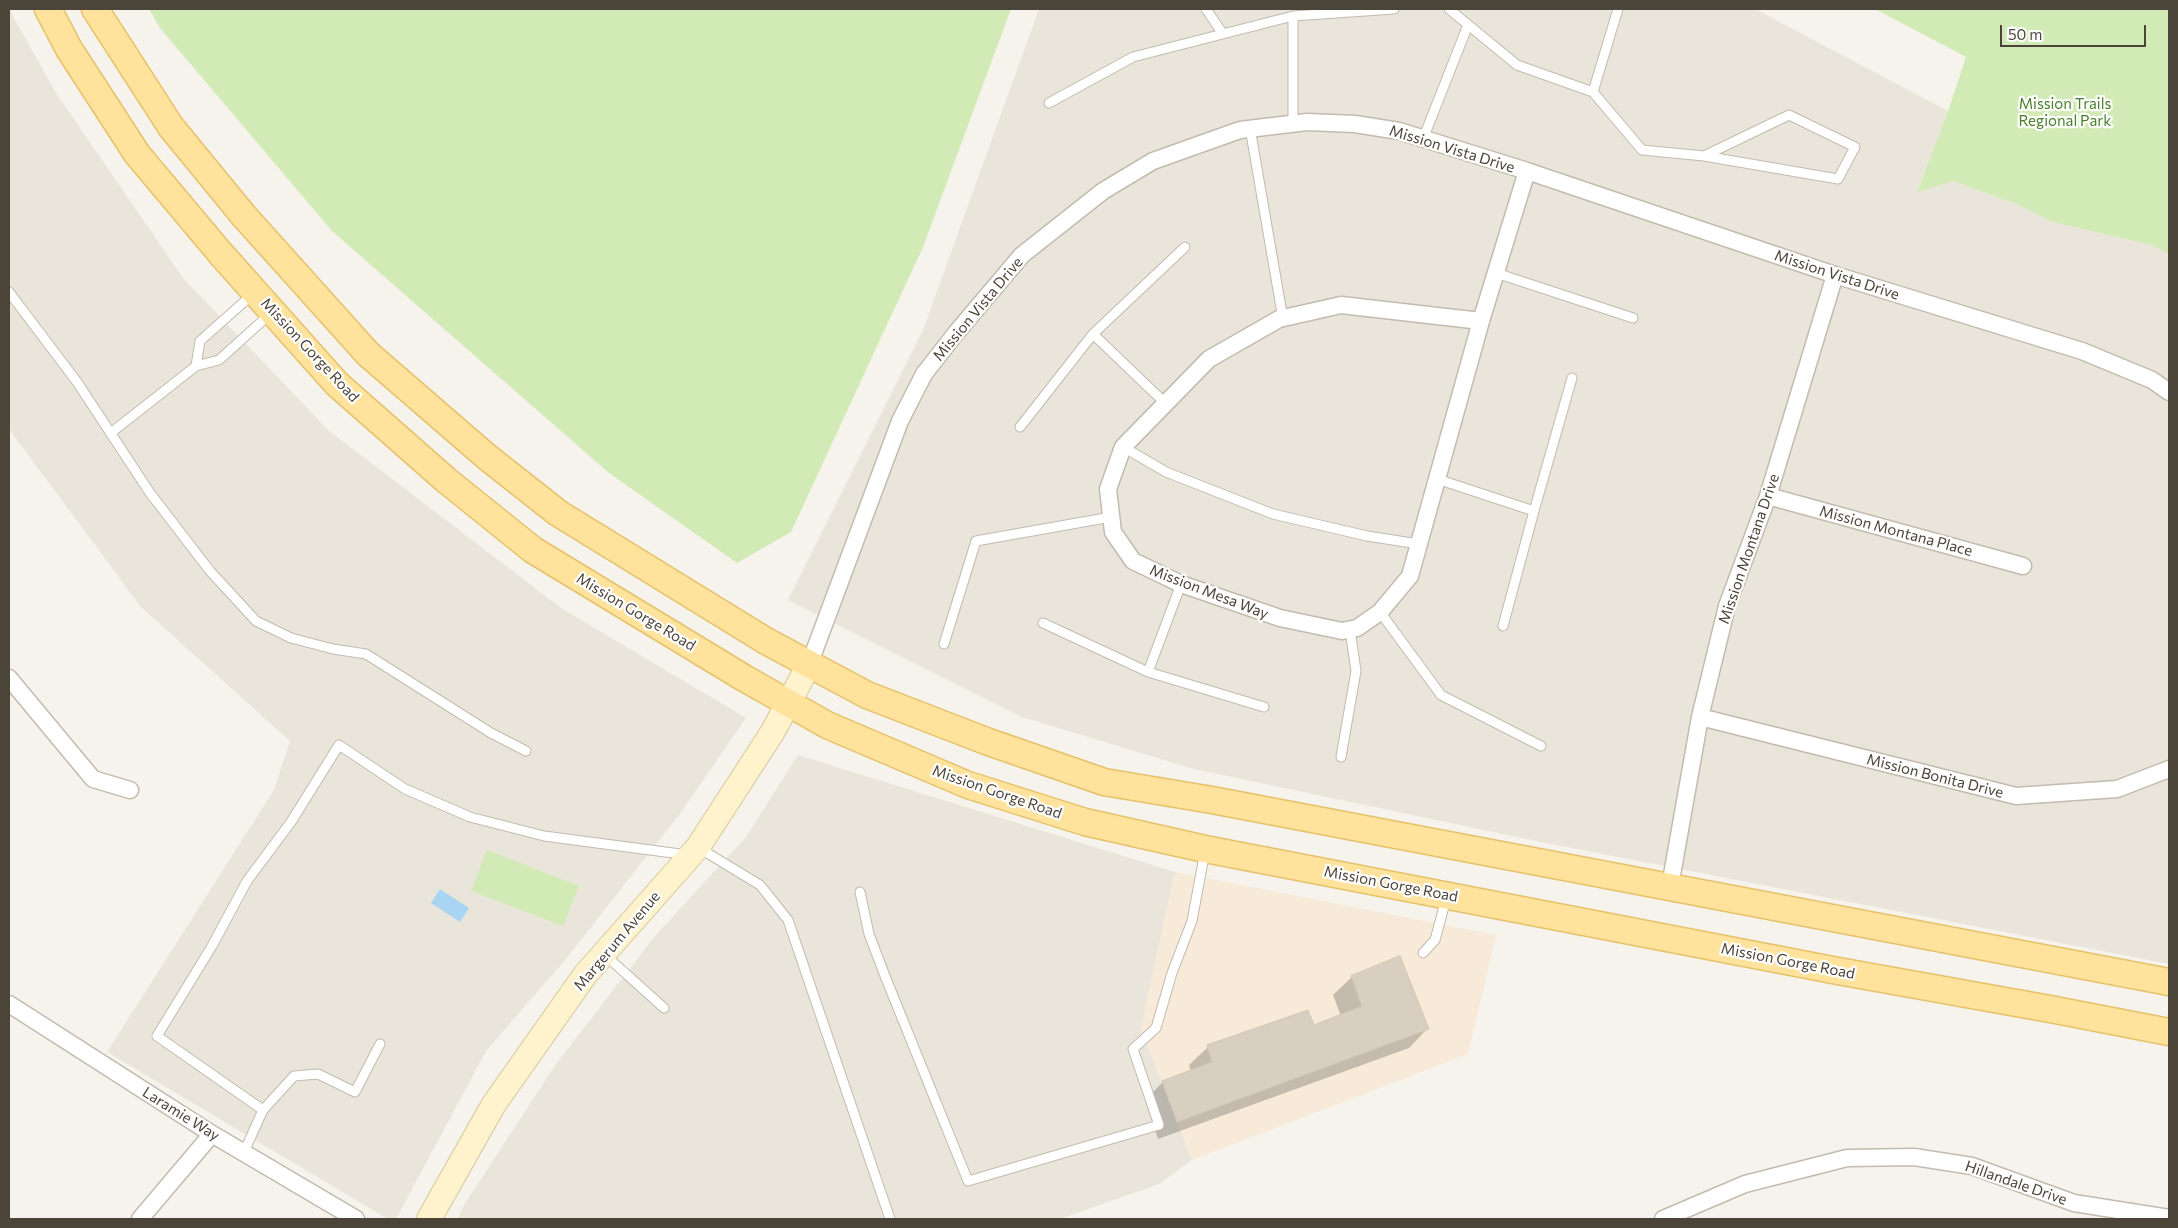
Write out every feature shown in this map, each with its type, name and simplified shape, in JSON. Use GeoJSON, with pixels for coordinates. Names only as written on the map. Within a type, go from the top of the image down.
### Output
{"type":"FeatureCollection","features":[{"type":"Feature","properties":{"kind":"main road","name":"Mission Gorge Road"},"geometry":{"type":"LineString","coordinates":[[48,9],[69,49],[137,154],[221,254],[337,384],[446,480],[533,550],[827,725],[968,785],[1085,822],[1205,849],[1838,971],[2169,1032]]}},
{"type":"Feature","properties":{"kind":"main road"},"geometry":{"type":"LineString","coordinates":[[96,9],[171,127],[244,216],[368,354],[488,457],[558,513],[809,665],[867,695],[986,741],[1104,782],[1670,886],[1861,925],[2169,982]]}},
{"type":"Feature","properties":{"kind":"street","name":"Mission Vista Drive"},"geometry":{"type":"LineString","coordinates":[[809,665],[900,421],[924,374],[956,333],[1022,255],[1104,191],[1153,161],[1240,130],[1307,122],[1355,124],[1399,131],[1835,275],[2082,351],[2152,380],[2169,392]]}},
{"type":"Feature","properties":{"kind":"street"},"geometry":{"type":"LineString","coordinates":[[1350,630],[1357,628],[1380,612],[1410,576],[1481,321],[1527,172]]}},
{"type":"Feature","properties":{"kind":"street","name":"Mission Montana Drive"},"geometry":{"type":"LineString","coordinates":[[1670,886],[1700,717],[1727,606],[1768,496],[1835,275]]}},
{"type":"Feature","properties":{"kind":"street","name":"Mission Mesa Way"},"geometry":{"type":"LineString","coordinates":[[1350,630],[1342,631],[1280,618],[1182,584],[1133,562],[1113,532],[1108,489],[1123,447],[1209,359],[1283,319],[1341,305],[1481,321]]}},
{"type":"Feature","properties":{"kind":"street","name":"Mission Montana Place"},"geometry":{"type":"LineString","coordinates":[[1768,496],[2023,566]]}},
{"type":"Feature","properties":{"kind":"street","name":"Margerum Avenue"},"geometry":{"type":"LineString","coordinates":[[429,1219],[494,1104],[585,975],[694,851],[789,704],[809,665]]}},
{"type":"Feature","properties":{"kind":"street"},"geometry":{"type":"LineString","coordinates":[[9,678],[93,779],[130,790]]}},
{"type":"Feature","properties":{"kind":"street","name":"Mission Bonita Drive"},"geometry":{"type":"LineString","coordinates":[[1700,717],[2016,796],[2117,789],[2169,769]]}},
{"type":"Feature","properties":{"kind":"street","name":"Laramie Way"},"geometry":{"type":"LineString","coordinates":[[9,1004],[212,1134],[356,1219]]}},
{"type":"Feature","properties":{"kind":"street"},"geometry":{"type":"LineString","coordinates":[[140,1219],[212,1134]]}},
{"type":"Feature","properties":{"kind":"street","name":"Hillandale Drive"},"geometry":{"type":"LineString","coordinates":[[1663,1219],[1745,1184],[1847,1158],[1914,1157],[1972,1166],[2074,1203],[2169,1218]]}},
{"type":"Feature","properties":{"kind":"lane"},"geometry":{"type":"LineString","coordinates":[[1206,9],[1223,34]]}},
{"type":"Feature","properties":{"kind":"lane"},"geometry":{"type":"LineString","coordinates":[[1049,103],[1133,57],[1293,16],[1394,9]]}},
{"type":"Feature","properties":{"kind":"lane"},"geometry":{"type":"LineString","coordinates":[[1449,9],[1517,65],[1593,92],[1642,150],[1704,156],[1838,179],[1855,147],[1789,115],[1704,156]]}},
{"type":"Feature","properties":{"kind":"lane"},"geometry":{"type":"LineString","coordinates":[[1593,92],[1618,9]]}},
{"type":"Feature","properties":{"kind":"lane"},"geometry":{"type":"LineString","coordinates":[[1293,16],[1293,124]]}},
{"type":"Feature","properties":{"kind":"lane"},"geometry":{"type":"LineString","coordinates":[[1423,139],[1468,25]]}},
{"type":"Feature","properties":{"kind":"lane"},"geometry":{"type":"LineString","coordinates":[[1250,128],[1283,319]]}},
{"type":"Feature","properties":{"kind":"lane"},"geometry":{"type":"LineString","coordinates":[[1020,427],[1093,334],[1185,247]]}},
{"type":"Feature","properties":{"kind":"lane"},"geometry":{"type":"LineString","coordinates":[[1496,273],[1633,318]]}},
{"type":"Feature","properties":{"kind":"lane"},"geometry":{"type":"LineString","coordinates":[[9,292],[78,382],[150,493],[210,571],[256,621],[291,638],[366,654],[491,733],[526,751]]}},
{"type":"Feature","properties":{"kind":"lane"},"geometry":{"type":"LineString","coordinates":[[196,366],[200,341],[255,292]]}},
{"type":"Feature","properties":{"kind":"lane"},"geometry":{"type":"LineString","coordinates":[[112,432],[196,366],[219,360],[272,312]]}},
{"type":"Feature","properties":{"kind":"lane"},"geometry":{"type":"LineString","coordinates":[[1093,334],[1165,403]]}},
{"type":"Feature","properties":{"kind":"lane"},"geometry":{"type":"LineString","coordinates":[[1503,626],[1572,378]]}},
{"type":"Feature","properties":{"kind":"lane"},"geometry":{"type":"LineString","coordinates":[[1123,447],[1166,472],[1273,514],[1367,536],[1419,544]]}},
{"type":"Feature","properties":{"kind":"lane"},"geometry":{"type":"LineString","coordinates":[[1437,479],[1534,511]]}},
{"type":"Feature","properties":{"kind":"lane"},"geometry":{"type":"LineString","coordinates":[[944,644],[976,542],[1111,517]]}},
{"type":"Feature","properties":{"kind":"lane"},"geometry":{"type":"LineString","coordinates":[[1148,672],[1182,584]]}},
{"type":"Feature","properties":{"kind":"lane"},"geometry":{"type":"LineString","coordinates":[[1380,612],[1441,695],[1541,746]]}},
{"type":"Feature","properties":{"kind":"lane"},"geometry":{"type":"LineString","coordinates":[[1043,624],[1148,672],[1264,707]]}},
{"type":"Feature","properties":{"kind":"lane"},"geometry":{"type":"LineString","coordinates":[[1341,757],[1356,671],[1350,630]]}},
{"type":"Feature","properties":{"kind":"lane"},"geometry":{"type":"LineString","coordinates":[[263,1110],[156,1036],[212,946],[248,882],[291,822],[339,745],[405,789],[470,817],[544,836],[694,851],[760,885],[788,920],[890,1219]]}},
{"type":"Feature","properties":{"kind":"lane"},"geometry":{"type":"LineString","coordinates":[[860,892],[869,934],[968,1181],[1159,1125],[1133,1049],[1156,1028],[1172,973],[1192,921],[1205,849]]}},
{"type":"Feature","properties":{"kind":"lane"},"geometry":{"type":"LineString","coordinates":[[1424,953],[1435,940],[1447,895]]}},
{"type":"Feature","properties":{"kind":"lane"},"geometry":{"type":"LineString","coordinates":[[604,954],[664,1008]]}},
{"type":"Feature","properties":{"kind":"lane"},"geometry":{"type":"LineString","coordinates":[[244,1152],[263,1110],[294,1076],[318,1074],[355,1092],[380,1044]]}},
{"type":"Feature","properties":{"kind":"shaded area"},"geometry":{"type":"Polygon","coordinates":[[[9,9],[56,93],[183,278],[328,430],[561,608],[746,718],[679,815],[565,960],[486,1051],[396,1219],[388,1219],[107,1052],[274,790],[290,741],[141,607],[9,429],[9,9]]]}},
{"type":"Feature","properties":{"kind":"shaded area"},"geometry":{"type":"Polygon","coordinates":[[[1039,9],[1755,9],[1948,111],[1917,191],[1953,181],[2016,204],[2053,222],[2151,245],[2169,254],[2169,964],[1541,842],[1194,769],[1022,717],[788,600],[923,330],[1039,9]]]}},
{"type":"Feature","properties":{"kind":"shaded area"},"geometry":{"type":"Polygon","coordinates":[[[798,755],[1175,872],[1141,1029],[1192,1160],[1159,1184],[1060,1219],[457,1219],[466,1202],[556,1064],[655,936],[746,837],[798,755]]]}},
{"type":"Feature","properties":{"kind":"shaded area"},"geometry":{"type":"Polygon","coordinates":[[[1175,872],[1496,935],[1468,1054],[1192,1160],[1141,1029],[1175,872]]]}},
{"type":"Feature","properties":{"kind":"green space"},"geometry":{"type":"Polygon","coordinates":[[[149,9],[1011,9],[923,247],[791,532],[737,563],[609,473],[332,231],[160,28],[149,9]]]}},
{"type":"Feature","properties":{"kind":"green space","name":"Mission Trails Regional Park"},"geometry":{"type":"Polygon","coordinates":[[[1875,9],[2169,9],[2169,254],[2151,245],[2053,222],[2016,204],[1953,181],[1917,192],[1948,111],[1966,57],[1875,9]]]}},
{"type":"Feature","properties":{"kind":"green space"},"geometry":{"type":"Polygon","coordinates":[[[487,850],[579,886],[563,926],[471,891],[487,850]]]}},
{"type":"Feature","properties":{"kind":"water"},"geometry":{"type":"Polygon","coordinates":[[[440,889],[469,908],[460,922],[431,903],[440,889]]]}},
{"type":"Feature","properties":{"kind":"building"},"geometry":{"type":"Polygon","coordinates":[[[1400,956],[1429,1029],[1177,1122],[1162,1081],[1212,1062],[1207,1045],[1308,1010],[1314,1025],[1362,1006],[1351,976],[1400,956]]]}}]}
